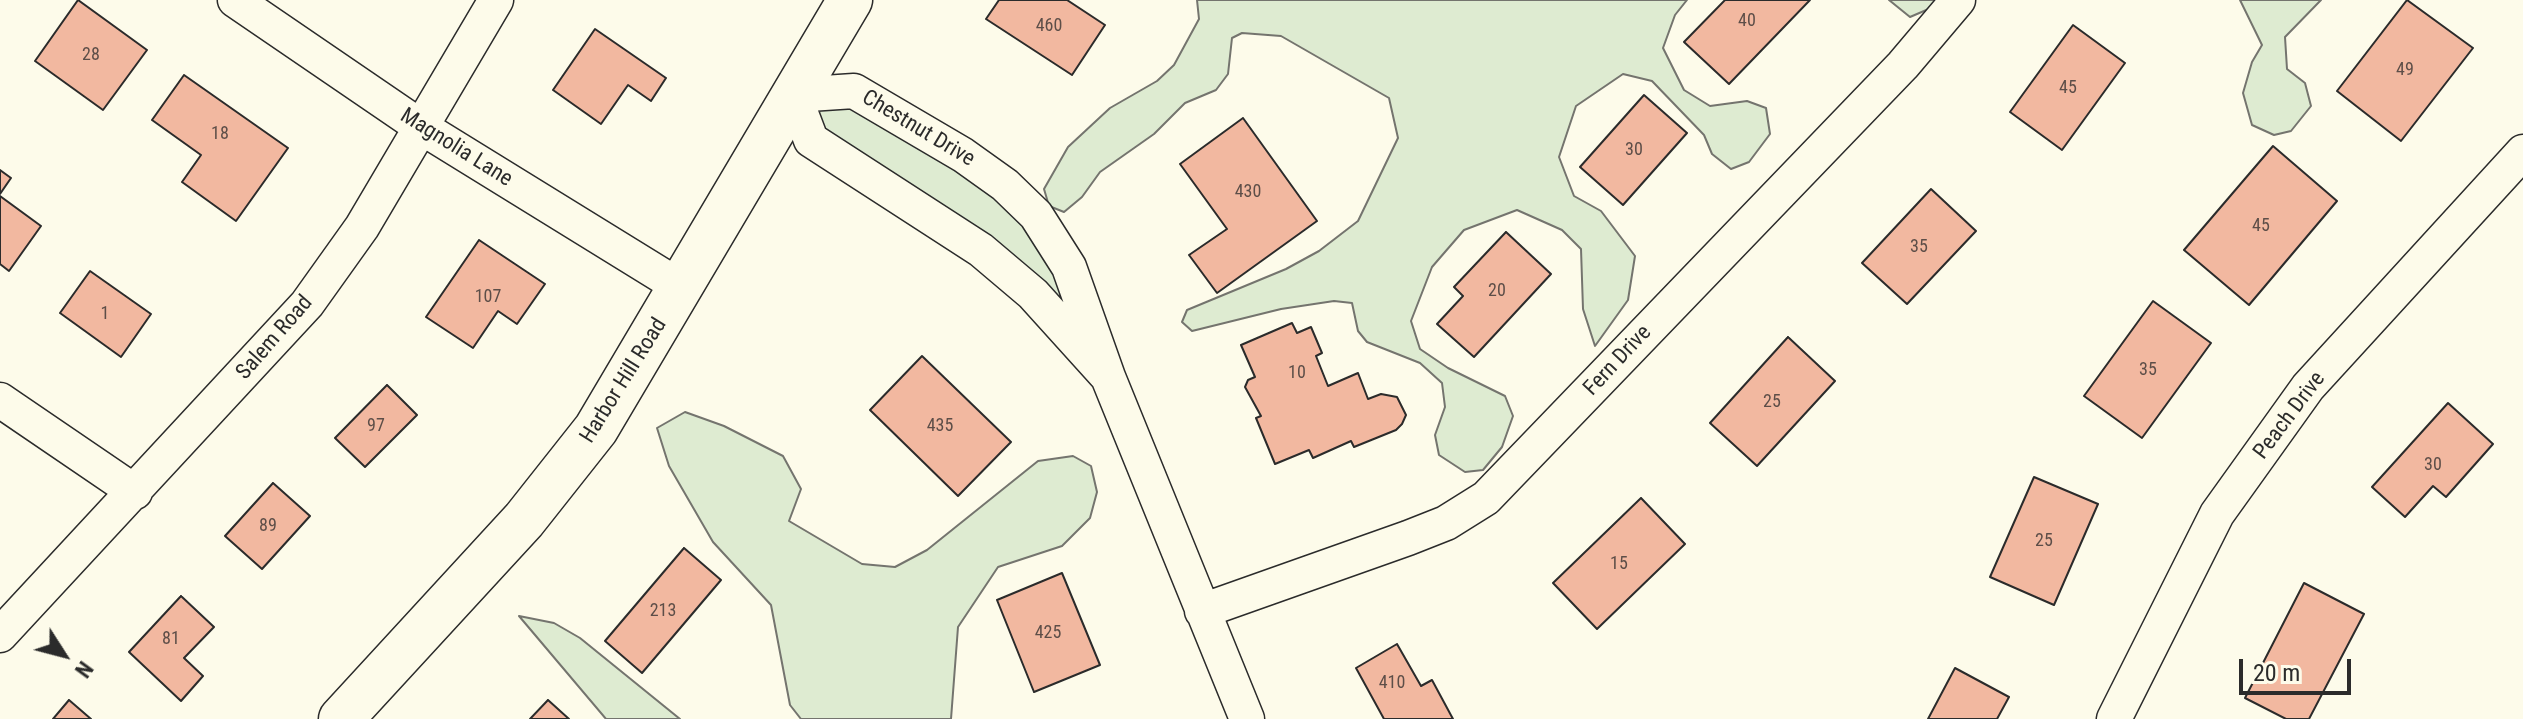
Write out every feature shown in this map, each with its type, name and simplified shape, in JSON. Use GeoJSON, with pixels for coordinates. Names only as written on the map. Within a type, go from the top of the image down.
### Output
{"type":"FeatureCollection","features":[{"type":"Feature","properties":{"kind":"street","name":"Magnolia Lane"},"geometry":{"type":"LineString","coordinates":[[235,0],[421,127],[682,288]]}},
{"type":"Feature","properties":{"kind":"street","name":"Salem Road"},"geometry":{"type":"LineString","coordinates":[[0,635],[307,304],[362,227],[496,0]]}},
{"type":"Feature","properties":{"kind":"street","name":"Harbor Hill Road"},"geometry":{"type":"LineString","coordinates":[[341,719],[544,497],[619,393],[850,0]]}},
{"type":"Feature","properties":{"kind":"street","name":"Fern Drive"},"geometry":{"type":"LineString","coordinates":[[1202,611],[1446,523],[1486,498],[1903,65],[1958,0]]}},
{"type":"Feature","properties":{"kind":"street","name":"Chestnut Drive"},"geometry":{"type":"LineString","coordinates":[[1108,377],[1033,294],[981,250],[811,140],[794,95],[854,91],[963,155],[1005,185],[1036,215],[1069,267],[1108,377],[1247,719]]}},
{"type":"Feature","properties":{"kind":"street","name":"Peach Drive"},"geometry":{"type":"LineString","coordinates":[[2114,719],[2217,514],[2308,387],[2523,152]]}},
{"type":"Feature","properties":{"kind":"street"},"geometry":{"type":"LineString","coordinates":[[0,400],[135,492]]}},
{"type":"Feature","properties":{"kind":"green space"},"geometry":{"type":"Polygon","coordinates":[[[1197,0],[1687,0],[1675,15],[1663,48],[1684,90],[1710,106],[1747,101],[1766,108],[1770,134],[1749,162],[1731,169],[1712,154],[1704,135],[1652,81],[1623,74],[1576,106],[1559,157],[1574,196],[1601,211],[1635,256],[1628,300],[1595,346],[1583,309],[1581,249],[1562,230],[1517,210],[1464,230],[1432,267],[1411,321],[1420,349],[1448,368],[1505,396],[1513,416],[1502,447],[1483,470],[1465,472],[1439,455],[1435,435],[1445,407],[1442,383],[1420,363],[1367,342],[1358,331],[1352,303],[1334,301],[1281,309],[1192,331],[1182,322],[1187,310],[1286,269],[1319,251],[1358,221],[1398,138],[1389,98],[1281,36],[1242,33],[1232,38],[1228,74],[1216,90],[1185,103],[1154,134],[1100,172],[1082,197],[1064,212],[1049,206],[1044,189],[1068,147],[1110,108],[1157,81],[1174,65],[1199,19],[1197,0]]]}},
{"type":"Feature","properties":{"kind":"green space"},"geometry":{"type":"Polygon","coordinates":[[[1889,0],[1937,0],[1931,8],[1910,17],[1889,0]]]}},
{"type":"Feature","properties":{"kind":"green space"},"geometry":{"type":"Polygon","coordinates":[[[2240,0],[2321,0],[2285,37],[2287,69],[2305,83],[2311,106],[2291,131],[2274,135],[2252,125],[2243,93],[2252,62],[2262,45],[2240,0]]]}},
{"type":"Feature","properties":{"kind":"green space"},"geometry":{"type":"Polygon","coordinates":[[[854,91],[963,155],[1069,267],[1072,333],[811,140],[794,95],[854,91]]]}},
{"type":"Feature","properties":{"kind":"green space"},"geometry":{"type":"Polygon","coordinates":[[[685,412],[724,426],[783,456],[801,489],[789,521],[862,564],[895,567],[927,550],[1038,461],[1073,456],[1091,466],[1097,492],[1090,518],[1062,546],[998,567],[958,627],[951,719],[801,719],[790,705],[771,605],[713,542],[669,466],[657,428],[685,412]]]}},
{"type":"Feature","properties":{"kind":"green space"},"geometry":{"type":"Polygon","coordinates":[[[519,616],[554,623],[580,638],[680,719],[606,719],[519,616]]]}},
{"type":"Feature","properties":{"kind":"building"},"geometry":{"type":"Polygon","coordinates":[[[78,0],[147,50],[103,110],[35,61],[78,0]]]}},
{"type":"Feature","properties":{"kind":"building"},"geometry":{"type":"Polygon","coordinates":[[[999,0],[1067,0],[1105,25],[1072,75],[986,19],[999,0]]]}},
{"type":"Feature","properties":{"kind":"building"},"geometry":{"type":"Polygon","coordinates":[[[1725,0],[1810,0],[1729,84],[1684,42],[1725,0]]]}},
{"type":"Feature","properties":{"kind":"building"},"geometry":{"type":"Polygon","coordinates":[[[2407,0],[2473,48],[2401,141],[2337,91],[2407,0]]]}},
{"type":"Feature","properties":{"kind":"building"},"geometry":{"type":"Polygon","coordinates":[[[2073,25],[2125,63],[2062,150],[2010,112],[2073,25]]]}},
{"type":"Feature","properties":{"kind":"building"},"geometry":{"type":"Polygon","coordinates":[[[595,29],[666,78],[651,101],[628,85],[601,124],[553,90],[595,29]]]}},
{"type":"Feature","properties":{"kind":"building"},"geometry":{"type":"Polygon","coordinates":[[[184,75],[288,148],[236,221],[182,182],[201,155],[152,120],[184,75]]]}},
{"type":"Feature","properties":{"kind":"building"},"geometry":{"type":"Polygon","coordinates":[[[1644,95],[1687,133],[1623,205],[1580,167],[1644,95]]]}},
{"type":"Feature","properties":{"kind":"building"},"geometry":{"type":"Polygon","coordinates":[[[1243,118],[1317,221],[1217,293],[1189,255],[1227,229],[1180,164],[1243,118]]]}},
{"type":"Feature","properties":{"kind":"building"},"geometry":{"type":"Polygon","coordinates":[[[2273,146],[2337,201],[2249,305],[2184,250],[2273,146]]]}},
{"type":"Feature","properties":{"kind":"building"},"geometry":{"type":"Polygon","coordinates":[[[0,170],[11,178],[0,194],[0,170]]]}},
{"type":"Feature","properties":{"kind":"building"},"geometry":{"type":"Polygon","coordinates":[[[1931,189],[1976,231],[1907,304],[1862,263],[1931,189]]]}},
{"type":"Feature","properties":{"kind":"building"},"geometry":{"type":"Polygon","coordinates":[[[0,196],[41,226],[9,271],[0,264],[0,196]]]}},
{"type":"Feature","properties":{"kind":"building"},"geometry":{"type":"Polygon","coordinates":[[[1506,232],[1551,274],[1474,357],[1437,324],[1463,296],[1454,287],[1506,232]]]}},
{"type":"Feature","properties":{"kind":"building"},"geometry":{"type":"Polygon","coordinates":[[[479,240],[545,284],[517,324],[498,311],[473,348],[426,317],[479,240]]]}},
{"type":"Feature","properties":{"kind":"building"},"geometry":{"type":"Polygon","coordinates":[[[90,271],[151,314],[121,357],[60,313],[90,271]]]}},
{"type":"Feature","properties":{"kind":"building"},"geometry":{"type":"Polygon","coordinates":[[[2153,301],[2211,343],[2142,438],[2084,396],[2153,301]]]}},
{"type":"Feature","properties":{"kind":"building"},"geometry":{"type":"Polygon","coordinates":[[[1292,323],[1297,333],[1311,327],[1322,353],[1316,356],[1328,386],[1358,373],[1368,399],[1381,394],[1397,397],[1406,415],[1402,424],[1396,430],[1354,447],[1351,441],[1313,458],[1309,450],[1275,464],[1256,418],[1261,416],[1245,387],[1248,380],[1255,377],[1241,345],[1292,323]]]}},
{"type":"Feature","properties":{"kind":"building"},"geometry":{"type":"Polygon","coordinates":[[[1788,337],[1835,381],[1757,466],[1710,423],[1788,337]]]}},
{"type":"Feature","properties":{"kind":"building"},"geometry":{"type":"Polygon","coordinates":[[[922,356],[1011,442],[958,496],[870,410],[922,356]]]}},
{"type":"Feature","properties":{"kind":"building"},"geometry":{"type":"Polygon","coordinates":[[[387,385],[417,415],[365,467],[335,438],[387,385]]]}},
{"type":"Feature","properties":{"kind":"building"},"geometry":{"type":"Polygon","coordinates":[[[2448,403],[2493,444],[2446,497],[2433,486],[2405,517],[2372,487],[2448,403]]]}},
{"type":"Feature","properties":{"kind":"building"},"geometry":{"type":"Polygon","coordinates":[[[2034,477],[2098,504],[2054,605],[1990,577],[2034,477]]]}},
{"type":"Feature","properties":{"kind":"building"},"geometry":{"type":"Polygon","coordinates":[[[273,483],[310,516],[262,569],[225,536],[273,483]]]}},
{"type":"Feature","properties":{"kind":"building"},"geometry":{"type":"Polygon","coordinates":[[[1641,498],[1685,544],[1597,629],[1553,583],[1641,498]]]}},
{"type":"Feature","properties":{"kind":"building"},"geometry":{"type":"Polygon","coordinates":[[[684,548],[721,580],[642,673],[605,641],[684,548]]]}},
{"type":"Feature","properties":{"kind":"building"},"geometry":{"type":"Polygon","coordinates":[[[1062,573],[1100,665],[1034,692],[997,600],[1062,573]]]}},
{"type":"Feature","properties":{"kind":"building"},"geometry":{"type":"Polygon","coordinates":[[[2304,583],[2364,614],[2309,719],[2286,719],[2245,698],[2304,583]]]}},
{"type":"Feature","properties":{"kind":"building"},"geometry":{"type":"Polygon","coordinates":[[[181,596],[214,627],[184,658],[203,676],[181,701],[129,652],[181,596]]]}},
{"type":"Feature","properties":{"kind":"building"},"geometry":{"type":"Polygon","coordinates":[[[1397,644],[1421,686],[1432,680],[1453,719],[1384,719],[1356,668],[1397,644]]]}},
{"type":"Feature","properties":{"kind":"building"},"geometry":{"type":"Polygon","coordinates":[[[1955,668],[2009,697],[1997,719],[1928,719],[1955,668]]]}},
{"type":"Feature","properties":{"kind":"building"},"geometry":{"type":"Polygon","coordinates":[[[69,700],[91,719],[53,719],[69,700]]]}},
{"type":"Feature","properties":{"kind":"building"},"geometry":{"type":"Polygon","coordinates":[[[548,700],[569,719],[530,719],[548,700]]]}}]}
